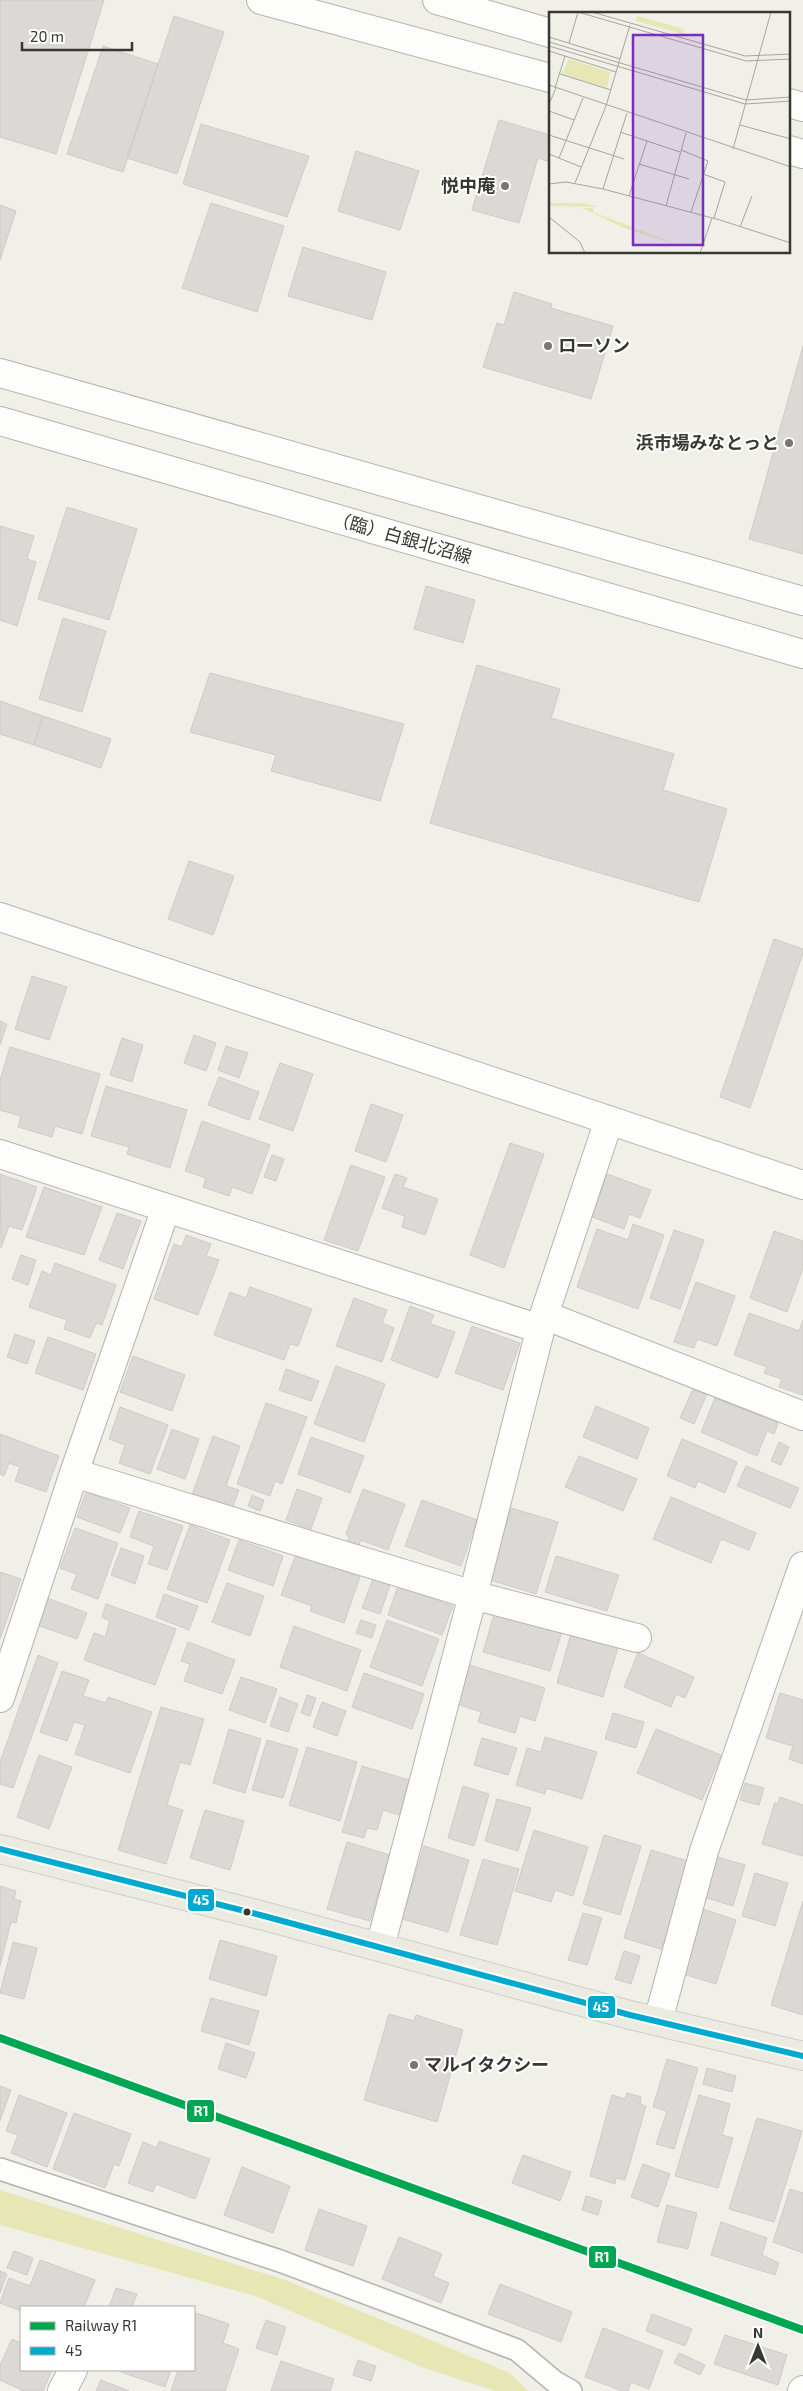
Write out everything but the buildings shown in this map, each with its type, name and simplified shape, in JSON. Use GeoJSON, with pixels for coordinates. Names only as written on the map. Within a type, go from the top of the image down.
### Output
{"type":"FeatureCollection","features":[{"type":"Feature","properties":{"kind":"main road"},"geometry":{"type":"LineString","coordinates":[[0,1849],[380,1947],[658,2022],[803,2056]]}},
{"type":"Feature","properties":{"kind":"street"},"geometry":{"type":"LineString","coordinates":[[261,0],[549,78]]}},
{"type":"Feature","properties":{"kind":"street"},"geometry":{"type":"LineString","coordinates":[[437,0],[549,33]]}},
{"type":"Feature","properties":{"kind":"street"},"geometry":{"type":"LineString","coordinates":[[790,103],[803,107]]}},
{"type":"Feature","properties":{"kind":"street"},"geometry":{"type":"LineString","coordinates":[[790,150],[803,154]]}},
{"type":"Feature","properties":{"kind":"street"},"geometry":{"type":"LineString","coordinates":[[0,373],[803,601]]}},
{"type":"Feature","properties":{"kind":"street","name":"（臨）白銀北沼線"},"geometry":{"type":"LineString","coordinates":[[0,421],[803,654]]}},
{"type":"Feature","properties":{"kind":"street"},"geometry":{"type":"LineString","coordinates":[[0,917],[803,1185]]}},
{"type":"Feature","properties":{"kind":"street"},"geometry":{"type":"LineString","coordinates":[[380,1947],[473,1595],[542,1322],[609,1120]]}},
{"type":"Feature","properties":{"kind":"street"},"geometry":{"type":"LineString","coordinates":[[0,1154],[166,1208],[542,1322],[803,1416]]}},
{"type":"Feature","properties":{"kind":"street"},"geometry":{"type":"LineString","coordinates":[[0,1698],[74,1473],[166,1208]]}},
{"type":"Feature","properties":{"kind":"street"},"geometry":{"type":"LineString","coordinates":[[74,1473],[473,1595],[637,1638]]}},
{"type":"Feature","properties":{"kind":"street"},"geometry":{"type":"LineString","coordinates":[[658,2022],[704,1851],[801,1579]]}},
{"type":"Feature","properties":{"kind":"street"},"geometry":{"type":"LineString","coordinates":[[62,2391],[72,2371]]}},
{"type":"Feature","properties":{"kind":"lane"},"geometry":{"type":"LineString","coordinates":[[0,2170],[280,2261],[517,2350],[555,2382],[571,2391]]}},
{"type":"Feature","properties":{"kind":"green space"},"geometry":{"type":"Polygon","coordinates":[[[0,2190],[285,2280],[508,2372],[529,2391],[495,2391],[424,2368],[255,2296],[0,2225],[0,2190]]]}},
{"type":"Feature","properties":{"kind":"rail line","name":"R1"},"geometry":{"type":"LineString","coordinates":[[0,2038],[803,2330]]}},
{"type":"Feature","properties":{"kind":"transit line","name":"45"},"geometry":{"type":"LineString","coordinates":[[0,1849],[264,1916],[630,2015],[803,2056]]}},
{"type":"Feature","properties":{"kind":"place","name":"悦中庵"},"geometry":{"type":"Point","coordinates":[505,186]}},
{"type":"Feature","properties":{"kind":"place","name":"ローソン"},"geometry":{"type":"Point","coordinates":[548,346]}},
{"type":"Feature","properties":{"kind":"place","name":"浜市場みなとっと"},"geometry":{"type":"Point","coordinates":[789,443]}},
{"type":"Feature","properties":{"kind":"place","name":"マルイタクシー"},"geometry":{"type":"Point","coordinates":[414,2065]}}]}
